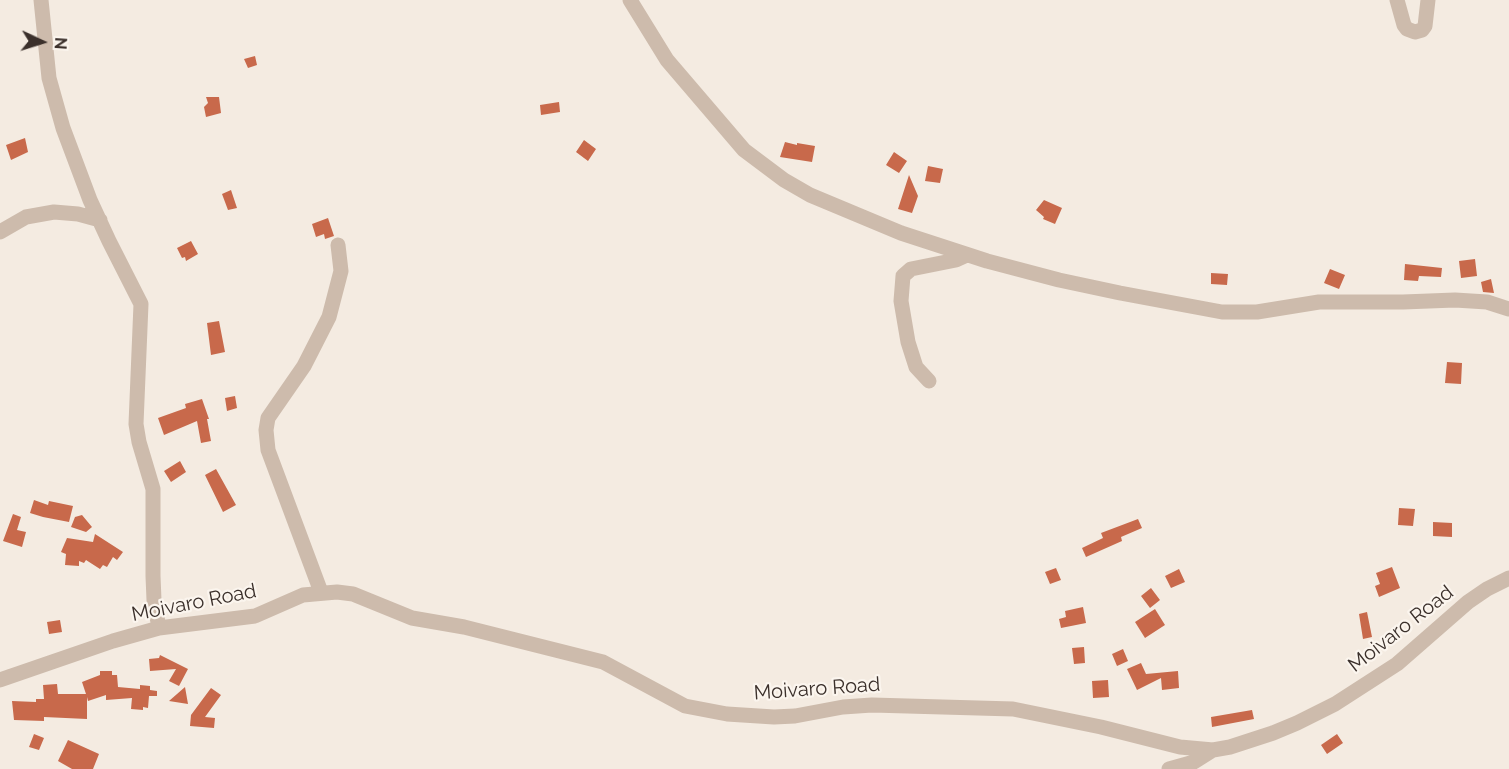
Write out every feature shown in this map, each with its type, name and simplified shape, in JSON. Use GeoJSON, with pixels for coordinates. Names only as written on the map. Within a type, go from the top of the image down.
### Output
{"type":"FeatureCollection","features":[{"type":"Feature","properties":{"kind":"street"},"geometry":{"type":"LineString","coordinates":[[41,0],[51,87],[63,128],[100,220],[141,304],[136,424],[153,489],[153,576],[159,628]]}},
{"type":"Feature","properties":{"kind":"street"},"geometry":{"type":"LineString","coordinates":[[630,0],[667,60],[738,143],[765,167],[810,195],[901,233],[967,255],[1091,288],[1222,312],[1257,312],[1319,302],[1455,300],[1487,302],[1509,309]]}},
{"type":"Feature","properties":{"kind":"street"},"geometry":{"type":"LineString","coordinates":[[1397,0],[1404,25],[1415,32],[1422,30],[1425,26],[1428,0]]}},
{"type":"Feature","properties":{"kind":"street"},"geometry":{"type":"LineString","coordinates":[[0,232],[26,217],[54,212],[78,214],[100,220]]}},
{"type":"Feature","properties":{"kind":"street"},"geometry":{"type":"LineString","coordinates":[[321,592],[268,450],[266,430],[268,418],[304,366],[329,317],[341,271],[338,245]]}},
{"type":"Feature","properties":{"kind":"street"},"geometry":{"type":"LineString","coordinates":[[928,381],[916,367],[908,342],[901,301],[903,276],[911,269],[956,260],[967,255]]}},
{"type":"Feature","properties":{"kind":"street","name":"Moivaro Road"},"geometry":{"type":"LineString","coordinates":[[0,680],[113,641],[159,628],[255,616],[299,597],[321,592],[353,594],[399,615],[464,627],[546,650],[592,659],[616,668],[661,695],[685,706],[727,714],[795,716],[843,707],[872,705],[1013,709],[1180,747],[1213,750],[1273,733],[1335,704],[1397,664],[1468,602],[1509,578]]}},
{"type":"Feature","properties":{"kind":"street"},"geometry":{"type":"LineString","coordinates":[[1169,769],[1194,762],[1213,750]]}},
{"type":"Feature","properties":{"kind":"building"},"geometry":{"type":"Polygon","coordinates":[[[255,56],[257,65],[248,68],[244,59],[255,56]]]}},
{"type":"Feature","properties":{"kind":"building"},"geometry":{"type":"Polygon","coordinates":[[[206,97],[219,97],[221,113],[206,117],[204,107],[208,103],[206,97]]]}},
{"type":"Feature","properties":{"kind":"building"},"geometry":{"type":"Polygon","coordinates":[[[559,102],[560,112],[541,115],[540,105],[559,102]]]}},
{"type":"Feature","properties":{"kind":"building"},"geometry":{"type":"Polygon","coordinates":[[[25,138],[28,152],[11,160],[6,145],[25,138]]]}},
{"type":"Feature","properties":{"kind":"building"},"geometry":{"type":"Polygon","coordinates":[[[584,140],[596,149],[588,161],[576,152],[584,140]]]}},
{"type":"Feature","properties":{"kind":"building"},"geometry":{"type":"Polygon","coordinates":[[[785,142],[815,146],[812,162],[780,157],[785,142]]]}},
{"type":"Feature","properties":{"kind":"building"},"geometry":{"type":"Polygon","coordinates":[[[894,152],[907,161],[899,173],[886,165],[894,152]]]}},
{"type":"Feature","properties":{"kind":"building"},"geometry":{"type":"Polygon","coordinates":[[[928,166],[943,169],[940,183],[925,181],[928,166]]]}},
{"type":"Feature","properties":{"kind":"building"},"geometry":{"type":"Polygon","coordinates":[[[909,175],[918,196],[912,213],[898,209],[909,175]]]}},
{"type":"Feature","properties":{"kind":"building"},"geometry":{"type":"Polygon","coordinates":[[[231,190],[237,208],[228,210],[222,194],[231,190]]]}},
{"type":"Feature","properties":{"kind":"building"},"geometry":{"type":"Polygon","coordinates":[[[1044,200],[1062,208],[1055,224],[1043,219],[1044,217],[1036,210],[1044,200]]]}},
{"type":"Feature","properties":{"kind":"building"},"geometry":{"type":"Polygon","coordinates":[[[328,218],[334,236],[325,239],[324,234],[316,237],[312,224],[328,218]]]}},
{"type":"Feature","properties":{"kind":"building"},"geometry":{"type":"Polygon","coordinates":[[[191,241],[198,254],[186,261],[177,248],[191,241]]]}},
{"type":"Feature","properties":{"kind":"building"},"geometry":{"type":"Polygon","coordinates":[[[1475,259],[1477,276],[1461,278],[1459,261],[1475,259]]]}},
{"type":"Feature","properties":{"kind":"building"},"geometry":{"type":"Polygon","coordinates":[[[1405,264],[1442,268],[1441,277],[1419,276],[1418,281],[1404,280],[1405,264]]]}},
{"type":"Feature","properties":{"kind":"building"},"geometry":{"type":"Polygon","coordinates":[[[1330,269],[1345,275],[1339,289],[1324,283],[1330,269]]]}},
{"type":"Feature","properties":{"kind":"building"},"geometry":{"type":"Polygon","coordinates":[[[1211,273],[1228,274],[1227,285],[1211,284],[1211,273]]]}},
{"type":"Feature","properties":{"kind":"building"},"geometry":{"type":"Polygon","coordinates":[[[1491,279],[1494,293],[1483,292],[1481,282],[1491,279]]]}},
{"type":"Feature","properties":{"kind":"building"},"geometry":{"type":"Polygon","coordinates":[[[219,321],[225,352],[211,355],[207,323],[219,321]]]}},
{"type":"Feature","properties":{"kind":"building"},"geometry":{"type":"Polygon","coordinates":[[[1447,362],[1462,363],[1461,384],[1445,383],[1447,362]]]}},
{"type":"Feature","properties":{"kind":"building"},"geometry":{"type":"Polygon","coordinates":[[[235,396],[237,408],[227,411],[225,398],[235,396]]]}},
{"type":"Feature","properties":{"kind":"building"},"geometry":{"type":"Polygon","coordinates":[[[202,399],[209,419],[207,419],[211,441],[201,443],[197,421],[164,435],[158,418],[186,408],[185,404],[202,399]]]}},
{"type":"Feature","properties":{"kind":"building"},"geometry":{"type":"Polygon","coordinates":[[[180,461],[186,472],[171,482],[164,471],[180,461]]]}},
{"type":"Feature","properties":{"kind":"building"},"geometry":{"type":"Polygon","coordinates":[[[216,469],[236,505],[223,512],[205,475],[216,469]]]}},
{"type":"Feature","properties":{"kind":"building"},"geometry":{"type":"Polygon","coordinates":[[[34,500],[48,505],[49,501],[73,506],[69,522],[30,513],[34,500]]]}},
{"type":"Feature","properties":{"kind":"building"},"geometry":{"type":"Polygon","coordinates":[[[1399,508],[1415,509],[1413,526],[1398,525],[1399,508]]]}},
{"type":"Feature","properties":{"kind":"building"},"geometry":{"type":"Polygon","coordinates":[[[13,514],[21,517],[17,530],[26,532],[22,547],[3,541],[13,514]]]}},
{"type":"Feature","properties":{"kind":"building"},"geometry":{"type":"Polygon","coordinates":[[[82,515],[92,527],[86,532],[71,527],[75,517],[82,515]]]}},
{"type":"Feature","properties":{"kind":"building"},"geometry":{"type":"Polygon","coordinates":[[[1138,519],[1142,528],[1121,537],[1122,541],[1086,557],[1082,548],[1103,538],[1101,533],[1138,519]]]}},
{"type":"Feature","properties":{"kind":"building"},"geometry":{"type":"Polygon","coordinates":[[[1433,522],[1452,523],[1452,537],[1433,536],[1433,522]]]}},
{"type":"Feature","properties":{"kind":"building"},"geometry":{"type":"Polygon","coordinates":[[[95,534],[123,552],[117,560],[113,557],[107,567],[103,565],[100,569],[86,560],[84,563],[79,561],[79,566],[65,565],[66,554],[61,552],[67,538],[93,542],[95,534]]]}},
{"type":"Feature","properties":{"kind":"building"},"geometry":{"type":"Polygon","coordinates":[[[1392,567],[1400,588],[1379,597],[1375,586],[1380,584],[1376,573],[1392,567]]]}},
{"type":"Feature","properties":{"kind":"building"},"geometry":{"type":"Polygon","coordinates":[[[1056,568],[1061,580],[1050,584],[1045,572],[1056,568]]]}},
{"type":"Feature","properties":{"kind":"building"},"geometry":{"type":"Polygon","coordinates":[[[1179,569],[1185,582],[1171,588],[1165,576],[1179,569]]]}},
{"type":"Feature","properties":{"kind":"building"},"geometry":{"type":"Polygon","coordinates":[[[1151,588],[1160,600],[1150,608],[1141,596],[1151,588]]]}},
{"type":"Feature","properties":{"kind":"building"},"geometry":{"type":"Polygon","coordinates":[[[1083,607],[1086,623],[1061,628],[1059,619],[1066,617],[1065,611],[1083,607]]]}},
{"type":"Feature","properties":{"kind":"building"},"geometry":{"type":"Polygon","coordinates":[[[1155,609],[1165,625],[1145,638],[1135,622],[1155,609]]]}},
{"type":"Feature","properties":{"kind":"building"},"geometry":{"type":"Polygon","coordinates":[[[1367,612],[1372,637],[1363,639],[1359,614],[1367,612]]]}},
{"type":"Feature","properties":{"kind":"building"},"geometry":{"type":"Polygon","coordinates":[[[60,620],[62,632],[49,634],[47,622],[60,620]]]}},
{"type":"Feature","properties":{"kind":"building"},"geometry":{"type":"Polygon","coordinates":[[[1084,647],[1085,663],[1074,664],[1072,648],[1084,647]]]}},
{"type":"Feature","properties":{"kind":"building"},"geometry":{"type":"Polygon","coordinates":[[[1123,649],[1128,661],[1117,666],[1112,654],[1123,649]]]}},
{"type":"Feature","properties":{"kind":"building"},"geometry":{"type":"Polygon","coordinates":[[[160,655],[188,669],[179,686],[169,681],[176,669],[150,671],[149,659],[159,658],[160,655]]]}},
{"type":"Feature","properties":{"kind":"building"},"geometry":{"type":"Polygon","coordinates":[[[1141,663],[1146,674],[1178,671],[1179,688],[1162,690],[1161,678],[1137,690],[1127,669],[1141,663]]]}},
{"type":"Feature","properties":{"kind":"building"},"geometry":{"type":"Polygon","coordinates":[[[100,671],[112,671],[112,675],[117,675],[118,687],[140,689],[140,685],[150,686],[150,690],[157,691],[157,696],[149,696],[148,708],[143,707],[143,710],[131,709],[132,698],[106,700],[106,695],[88,701],[87,697],[87,719],[44,717],[44,721],[14,720],[12,701],[36,702],[36,699],[44,699],[43,685],[57,684],[58,694],[86,694],[82,682],[100,675],[100,671]]]}},
{"type":"Feature","properties":{"kind":"building"},"geometry":{"type":"Polygon","coordinates":[[[1108,680],[1109,697],[1093,698],[1092,681],[1108,680]]]}},
{"type":"Feature","properties":{"kind":"building"},"geometry":{"type":"Polygon","coordinates":[[[185,687],[188,704],[169,701],[185,687]]]}},
{"type":"Feature","properties":{"kind":"building"},"geometry":{"type":"Polygon","coordinates":[[[211,688],[221,695],[205,717],[215,718],[214,728],[190,726],[191,715],[211,688]]]}},
{"type":"Feature","properties":{"kind":"building"},"geometry":{"type":"Polygon","coordinates":[[[1252,710],[1254,719],[1212,727],[1211,717],[1252,710]]]}},
{"type":"Feature","properties":{"kind":"building"},"geometry":{"type":"Polygon","coordinates":[[[34,734],[44,738],[39,750],[29,747],[34,734]]]}},
{"type":"Feature","properties":{"kind":"building"},"geometry":{"type":"Polygon","coordinates":[[[1337,734],[1343,743],[1327,754],[1321,745],[1337,734]]]}},
{"type":"Feature","properties":{"kind":"building"},"geometry":{"type":"Polygon","coordinates":[[[68,740],[99,754],[93,769],[72,769],[58,761],[68,740]]]}}]}
